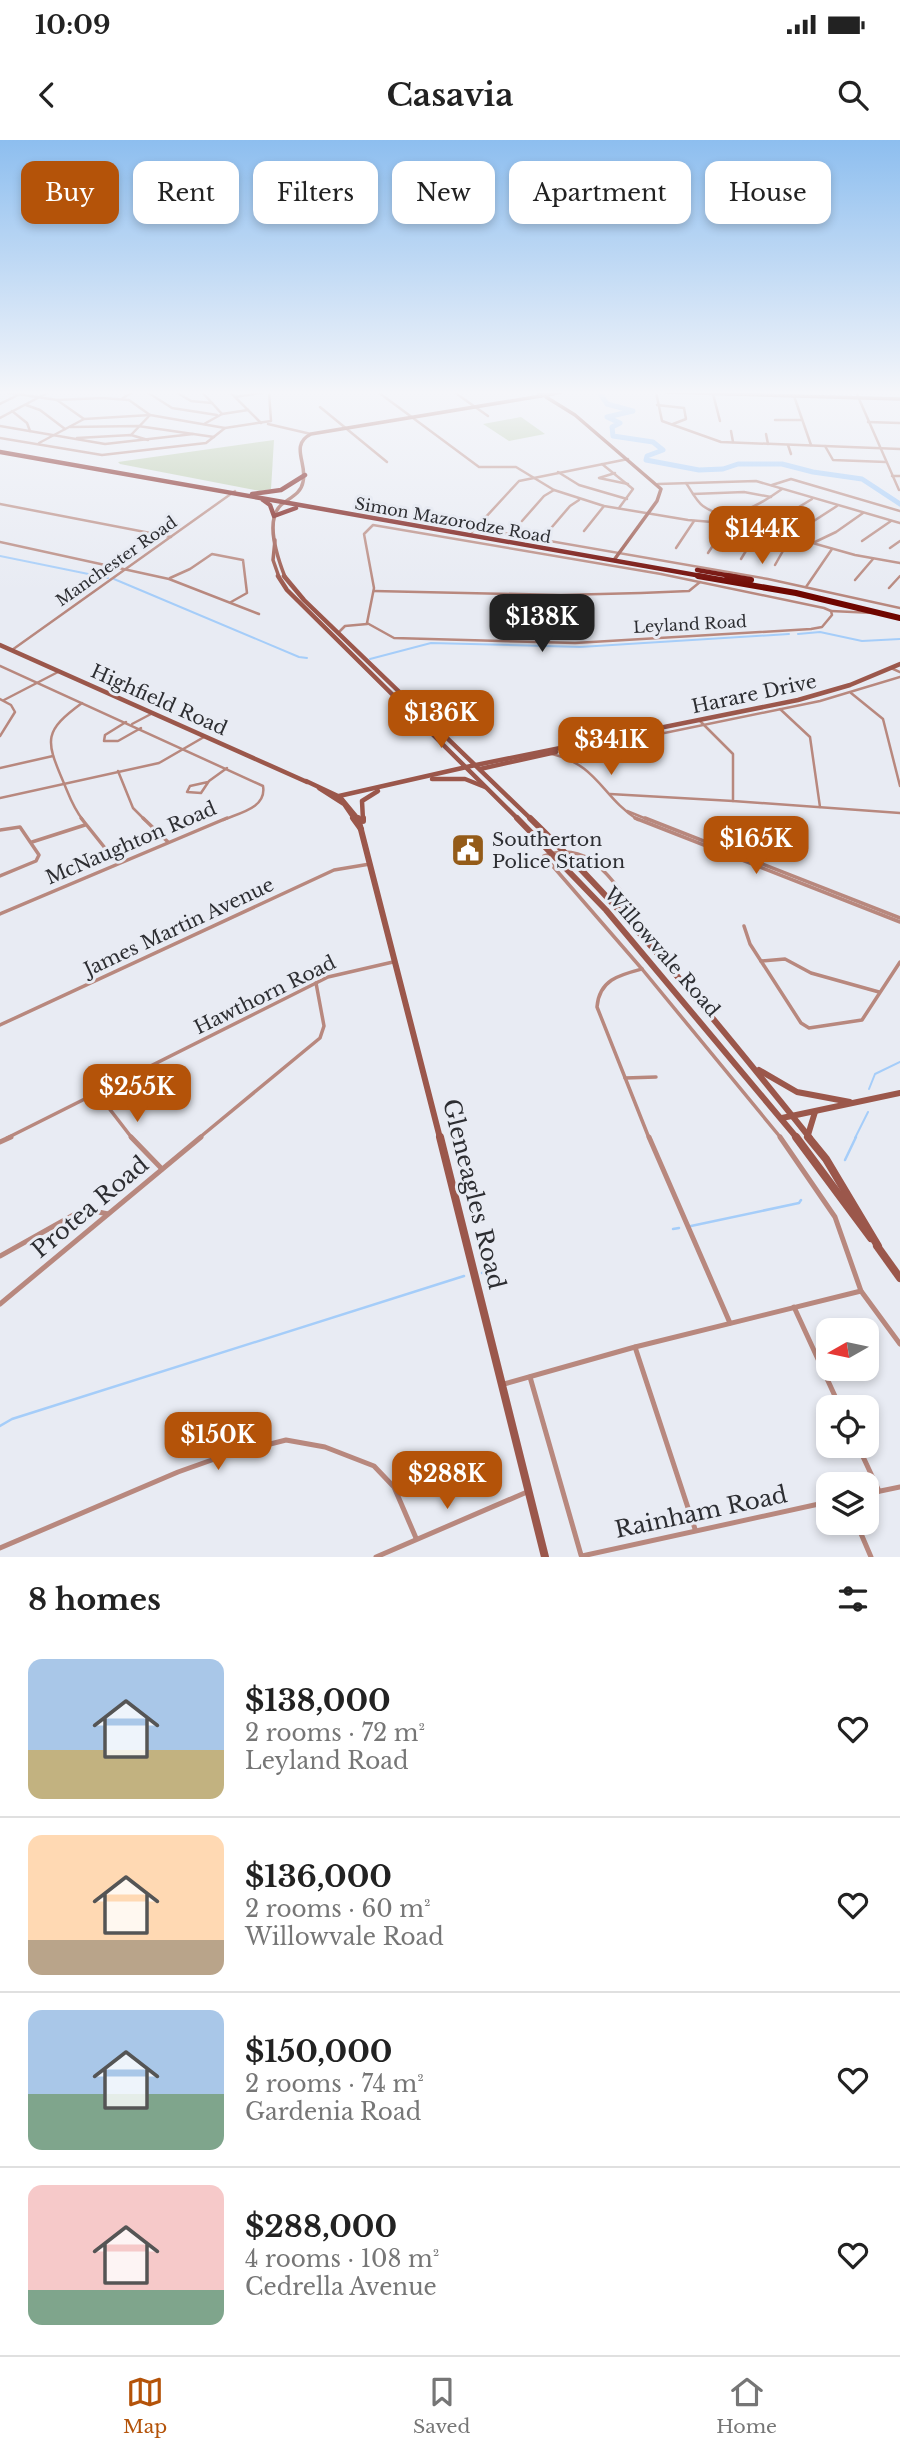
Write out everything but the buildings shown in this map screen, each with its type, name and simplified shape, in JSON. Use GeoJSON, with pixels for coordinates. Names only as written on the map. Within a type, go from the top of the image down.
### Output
{"type":"FeatureCollection","features":[{"type":"Feature","properties":{"kind":"highway"},"geometry":{"type":"LineString","coordinates":[[44,458],[231,494],[281,490],[296,484],[305,475]]}},
{"type":"Feature","properties":{"kind":"highway"},"geometry":{"type":"LineString","coordinates":[[48,458],[213,487],[231,494]]}},
{"type":"Feature","properties":{"kind":"highway","name":"Simon Mazorodze Road"},"geometry":{"type":"LineString","coordinates":[[231,494],[474,530],[900,616]]}},
{"type":"Feature","properties":{"kind":"highway"},"geometry":{"type":"LineString","coordinates":[[251,494],[287,502]]}},
{"type":"Feature","properties":{"kind":"highway"},"geometry":{"type":"LineString","coordinates":[[258,498],[268,503],[274,516],[289,509],[307,508]]}},
{"type":"Feature","properties":{"kind":"highway","name":"Simon Mazorodze Road"},"geometry":{"type":"LineString","coordinates":[[287,502],[307,508],[615,558],[647,560],[806,590],[900,616]]}},
{"type":"Feature","properties":{"kind":"main road"},"geometry":{"type":"LineString","coordinates":[[274,516],[302,488],[305,475],[302,458]]}},
{"type":"Feature","properties":{"kind":"main road"},"geometry":{"type":"LineString","coordinates":[[615,558],[662,493],[658,484],[628,459]]}},
{"type":"Feature","properties":{"kind":"main road","name":"Willowvale Road"},"geometry":{"type":"LineString","coordinates":[[274,516],[275,540],[286,579],[338,633],[562,849],[699,999],[808,1135],[841,1181],[877,1246]]}},
{"type":"Feature","properties":{"kind":"main road","name":"Willowvale Road"},"geometry":{"type":"LineString","coordinates":[[275,540],[272,549],[275,566],[287,590],[553,852],[687,1003],[782,1118],[900,1278]]}},
{"type":"Feature","properties":{"kind":"main road","name":"Highfield Road"},"geometry":{"type":"LineString","coordinates":[[0,645],[340,797]]}},
{"type":"Feature","properties":{"kind":"main road","name":"Harare Drive"},"geometry":{"type":"LineString","coordinates":[[495,764],[814,697],[900,664]]}},
{"type":"Feature","properties":{"kind":"main road","name":"Harare Drive"},"geometry":{"type":"LineString","coordinates":[[340,797],[597,744],[610,739]]}},
{"type":"Feature","properties":{"kind":"main road"},"geometry":{"type":"LineString","coordinates":[[449,772],[459,765],[458,757]]}},
{"type":"Feature","properties":{"kind":"main road"},"geometry":{"type":"LineString","coordinates":[[488,777],[488,771],[495,764]]}},
{"type":"Feature","properties":{"kind":"main road","name":"Harare Drive"},"geometry":{"type":"LineString","coordinates":[[340,797],[470,769]]}},
{"type":"Feature","properties":{"kind":"main road"},"geometry":{"type":"LineString","coordinates":[[432,779],[461,778],[488,788]]}},
{"type":"Feature","properties":{"kind":"main road"},"geometry":{"type":"LineString","coordinates":[[325,787],[365,790]]}},
{"type":"Feature","properties":{"kind":"main road"},"geometry":{"type":"LineString","coordinates":[[362,825],[362,801],[378,791]]}},
{"type":"Feature","properties":{"kind":"main road","name":"Gleneagles Road"},"geometry":{"type":"LineString","coordinates":[[340,797],[356,812],[362,825],[545,1557]]}},
{"type":"Feature","properties":{"kind":"main road","name":"Gleneagles Road"},"geometry":{"type":"LineString","coordinates":[[340,797],[366,840]]}},
{"type":"Feature","properties":{"kind":"main road"},"geometry":{"type":"LineString","coordinates":[[754,1066],[797,1092],[854,1102]]}},
{"type":"Feature","properties":{"kind":"main road"},"geometry":{"type":"LineString","coordinates":[[782,1118],[900,1093]]}},
{"type":"Feature","properties":{"kind":"main road"},"geometry":{"type":"LineString","coordinates":[[808,1135],[811,1118],[816,1112]]}},
{"type":"Feature","properties":{"kind":"street"},"geometry":{"type":"LineString","coordinates":[[381,458],[387,463]]}},
{"type":"Feature","properties":{"kind":"street"},"geometry":{"type":"LineString","coordinates":[[467,458],[479,467],[516,467],[554,490],[604,506],[761,528],[832,549],[900,563]]}},
{"type":"Feature","properties":{"kind":"street"},"geometry":{"type":"LineString","coordinates":[[830,458],[886,462]]}},
{"type":"Feature","properties":{"kind":"street"},"geometry":{"type":"LineString","coordinates":[[884,458],[899,490]]}},
{"type":"Feature","properties":{"kind":"street"},"geometry":{"type":"LineString","coordinates":[[474,530],[517,482],[628,459]]}},
{"type":"Feature","properties":{"kind":"street"},"geometry":{"type":"LineString","coordinates":[[602,464],[633,491],[619,509]]}},
{"type":"Feature","properties":{"kind":"street"},"geometry":{"type":"LineString","coordinates":[[558,472],[579,485],[627,499]]}},
{"type":"Feature","properties":{"kind":"street"},"geometry":{"type":"LineString","coordinates":[[615,473],[600,478],[628,484]]}},
{"type":"Feature","properties":{"kind":"street"},"geometry":{"type":"LineString","coordinates":[[892,476],[900,476]]}},
{"type":"Feature","properties":{"kind":"street"},"geometry":{"type":"LineString","coordinates":[[772,485],[791,479],[900,511]]}},
{"type":"Feature","properties":{"kind":"street"},"geometry":{"type":"LineString","coordinates":[[658,484],[747,481],[772,485],[900,523]]}},
{"type":"Feature","properties":{"kind":"street"},"geometry":{"type":"LineString","coordinates":[[686,483],[706,508],[733,512],[756,509],[782,489]]}},
{"type":"Feature","properties":{"kind":"street"},"geometry":{"type":"LineString","coordinates":[[522,521],[544,496],[554,490]]}},
{"type":"Feature","properties":{"kind":"street"},"geometry":{"type":"LineString","coordinates":[[724,492],[729,499]]}},
{"type":"Feature","properties":{"kind":"street"},"geometry":{"type":"LineString","coordinates":[[693,494],[744,492],[771,497]]}},
{"type":"Feature","properties":{"kind":"street","name":"Manchester Road"},"geometry":{"type":"LineString","coordinates":[[12,650],[231,494]]}},
{"type":"Feature","properties":{"kind":"street"},"geometry":{"type":"LineString","coordinates":[[781,518],[812,498]]}},
{"type":"Feature","properties":{"kind":"street"},"geometry":{"type":"LineString","coordinates":[[552,527],[570,506],[581,499]]}},
{"type":"Feature","properties":{"kind":"street"},"geometry":{"type":"LineString","coordinates":[[0,504],[171,537]]}},
{"type":"Feature","properties":{"kind":"street"},"geometry":{"type":"LineString","coordinates":[[806,526],[838,505]]}},
{"type":"Feature","properties":{"kind":"street"},"geometry":{"type":"LineString","coordinates":[[584,531],[604,506]]}},
{"type":"Feature","properties":{"kind":"street"},"geometry":{"type":"LineString","coordinates":[[815,542],[836,532],[863,513]]}},
{"type":"Feature","properties":{"kind":"street"},"geometry":{"type":"LineString","coordinates":[[332,627],[367,624],[374,591],[364,535],[381,520]]}},
{"type":"Feature","properties":{"kind":"street"},"geometry":{"type":"LineString","coordinates":[[676,548],[694,520]]}},
{"type":"Feature","properties":{"kind":"street"},"geometry":{"type":"LineString","coordinates":[[862,541],[891,521]]}},
{"type":"Feature","properties":{"kind":"street"},"geometry":{"type":"LineString","coordinates":[[708,553],[728,523]]}},
{"type":"Feature","properties":{"kind":"street","name":"Leyland Road"},"geometry":{"type":"LineString","coordinates":[[367,624],[399,638],[575,643],[811,629],[824,625],[832,615],[831,611],[700,582],[615,558],[373,525]]}},
{"type":"Feature","properties":{"kind":"street"},"geometry":{"type":"LineString","coordinates":[[741,559],[761,528]]}},
{"type":"Feature","properties":{"kind":"street"},"geometry":{"type":"LineString","coordinates":[[775,565],[792,535]]}},
{"type":"Feature","properties":{"kind":"street"},"geometry":{"type":"LineString","coordinates":[[0,541],[169,579],[258,614]]}},
{"type":"Feature","properties":{"kind":"street"},"geometry":{"type":"LineString","coordinates":[[890,548],[900,541]]}},
{"type":"Feature","properties":{"kind":"street"},"geometry":{"type":"LineString","coordinates":[[806,587],[832,549]]}},
{"type":"Feature","properties":{"kind":"street"},"geometry":{"type":"LineString","coordinates":[[169,579],[212,554],[236,557],[243,560],[247,593],[229,603]]}},
{"type":"Feature","properties":{"kind":"street"},"geometry":{"type":"LineString","coordinates":[[855,580],[873,559]]}},
{"type":"Feature","properties":{"kind":"street"},"geometry":{"type":"LineString","coordinates":[[647,560],[806,587],[900,607]]}},
{"type":"Feature","properties":{"kind":"street"},"geometry":{"type":"LineString","coordinates":[[889,588],[900,576]]}},
{"type":"Feature","properties":{"kind":"street"},"geometry":{"type":"LineString","coordinates":[[374,591],[630,594],[686,592],[694,589],[700,582]]}},
{"type":"Feature","properties":{"kind":"street"},"geometry":{"type":"LineString","coordinates":[[831,611],[877,613]]}},
{"type":"Feature","properties":{"kind":"street"},"geometry":{"type":"LineString","coordinates":[[338,633],[345,626]]}},
{"type":"Feature","properties":{"kind":"street"},"geometry":{"type":"LineString","coordinates":[[0,666],[227,768],[208,782],[199,794],[187,792],[190,786],[208,782]]}},
{"type":"Feature","properties":{"kind":"street"},"geometry":{"type":"LineString","coordinates":[[891,668],[900,674]]}},
{"type":"Feature","properties":{"kind":"street"},"geometry":{"type":"LineString","coordinates":[[0,736],[15,712],[2,699],[60,671]]}},
{"type":"Feature","properties":{"kind":"street"},"geometry":{"type":"LineString","coordinates":[[597,744],[606,746],[850,693],[900,674]]}},
{"type":"Feature","properties":{"kind":"street"},"geometry":{"type":"LineString","coordinates":[[850,693],[883,719],[900,786]]}},
{"type":"Feature","properties":{"kind":"street"},"geometry":{"type":"LineString","coordinates":[[84,703],[62,718],[51,736],[49,748],[63,784],[85,825],[117,863]]}},
{"type":"Feature","properties":{"kind":"street"},"geometry":{"type":"LineString","coordinates":[[780,709],[810,737],[820,807]]}},
{"type":"Feature","properties":{"kind":"street"},"geometry":{"type":"LineString","coordinates":[[132,724],[152,713]]}},
{"type":"Feature","properties":{"kind":"street"},"geometry":{"type":"LineString","coordinates":[[699,720],[733,754],[733,801]]}},
{"type":"Feature","properties":{"kind":"street"},"geometry":{"type":"LineString","coordinates":[[126,722],[105,735],[104,741],[117,741],[141,728]]}},
{"type":"Feature","properties":{"kind":"street"},"geometry":{"type":"LineString","coordinates":[[0,798],[165,761],[204,737]]}},
{"type":"Feature","properties":{"kind":"street"},"geometry":{"type":"LineString","coordinates":[[586,746],[579,754],[581,762],[622,808],[640,821],[900,920]]}},
{"type":"Feature","properties":{"kind":"street"},"geometry":{"type":"LineString","coordinates":[[549,754],[581,762]]}},
{"type":"Feature","properties":{"kind":"street"},"geometry":{"type":"LineString","coordinates":[[0,768],[52,756]]}},
{"type":"Feature","properties":{"kind":"street"},"geometry":{"type":"LineString","coordinates":[[468,758],[495,764]]}},
{"type":"Feature","properties":{"kind":"street","name":"McNaughton Road"},"geometry":{"type":"LineString","coordinates":[[0,914],[256,806],[263,800],[264,790],[257,781],[227,768]]}},
{"type":"Feature","properties":{"kind":"street"},"geometry":{"type":"LineString","coordinates":[[118,772],[133,808],[168,842]]}},
{"type":"Feature","properties":{"kind":"street","name":"Highfield Road"},"geometry":{"type":"LineString","coordinates":[[306,782],[325,787],[340,797]]}},
{"type":"Feature","properties":{"kind":"street"},"geometry":{"type":"LineString","coordinates":[[610,794],[900,813]]}},
{"type":"Feature","properties":{"kind":"street"},"geometry":{"type":"LineString","coordinates":[[32,842],[85,825]]}},
{"type":"Feature","properties":{"kind":"street"},"geometry":{"type":"LineString","coordinates":[[0,830],[20,827],[39,855],[36,861],[0,876]]}},
{"type":"Feature","properties":{"kind":"street"},"geometry":{"type":"LineString","coordinates":[[632,905],[597,863],[576,850],[562,849],[544,856],[642,968],[788,1147],[835,1217],[861,1291],[900,1344]]}},
{"type":"Feature","properties":{"kind":"street","name":"James Martin Avenue"},"geometry":{"type":"LineString","coordinates":[[0,1025],[334,870],[372,864]]}},
{"type":"Feature","properties":{"kind":"street"},"geometry":{"type":"LineString","coordinates":[[744,926],[747,939],[761,961],[801,1023],[809,1028],[859,1022],[900,962]]}},
{"type":"Feature","properties":{"kind":"street"},"geometry":{"type":"LineString","coordinates":[[761,961],[785,959],[811,973],[878,992]]}},
{"type":"Feature","properties":{"kind":"street","name":"Hawthorn Road"},"geometry":{"type":"LineString","coordinates":[[0,1142],[316,983],[342,972],[396,961]]}},
{"type":"Feature","properties":{"kind":"street"},"geometry":{"type":"LineString","coordinates":[[642,968],[608,979],[597,1000],[600,1015],[730,1323]]}},
{"type":"Feature","properties":{"kind":"street","name":"Protea Road"},"geometry":{"type":"LineString","coordinates":[[0,1304],[320,1038],[324,1027],[316,983]]}},
{"type":"Feature","properties":{"kind":"street"},"geometry":{"type":"LineString","coordinates":[[625,1078],[656,1077]]}},
{"type":"Feature","properties":{"kind":"street"},"geometry":{"type":"LineString","coordinates":[[97,1094],[141,1150],[162,1169]]}},
{"type":"Feature","properties":{"kind":"street"},"geometry":{"type":"LineString","coordinates":[[0,1256],[78,1213],[96,1210],[108,1214]]}},
{"type":"Feature","properties":{"kind":"street"},"geometry":{"type":"LineString","coordinates":[[502,1385],[635,1347],[861,1291]]}},
{"type":"Feature","properties":{"kind":"street"},"geometry":{"type":"LineString","coordinates":[[794,1307],[834,1395]]}},
{"type":"Feature","properties":{"kind":"street"},"geometry":{"type":"LineString","coordinates":[[635,1347],[695,1529]]}},
{"type":"Feature","properties":{"kind":"street"},"geometry":{"type":"LineString","coordinates":[[530,1377],[582,1556]]}},
{"type":"Feature","properties":{"kind":"street"},"geometry":{"type":"LineString","coordinates":[[0,1548],[177,1472],[223,1456],[286,1440],[326,1447],[374,1466],[394,1487],[416,1538]]}},
{"type":"Feature","properties":{"kind":"street"},"geometry":{"type":"LineString","coordinates":[[879,1491],[900,1487]]}},
{"type":"Feature","properties":{"kind":"street"},"geometry":{"type":"LineString","coordinates":[[376,1557],[529,1491]]}},
{"type":"Feature","properties":{"kind":"street","name":"Rainham Road"},"geometry":{"type":"LineString","coordinates":[[582,1556],[816,1504]]}},
{"type":"Feature","properties":{"kind":"street"},"geometry":{"type":"LineString","coordinates":[[862,1535],[871,1557]]}},
{"type":"Feature","properties":{"kind":"green space"},"geometry":{"type":"Polygon","coordinates":[[[145,458],[273,458],[271,489],[260,491],[118,462],[145,458]]]}},
{"type":"Feature","properties":{"kind":"waterway"},"geometry":{"type":"LineString","coordinates":[[646,458],[699,470],[723,469],[738,464],[782,464],[813,472],[862,479],[900,504]]}},
{"type":"Feature","properties":{"kind":"waterway"},"geometry":{"type":"LineString","coordinates":[[0,556],[108,578]]}},
{"type":"Feature","properties":{"kind":"waterway"},"geometry":{"type":"LineString","coordinates":[[114,579],[299,657],[307,658]]}},
{"type":"Feature","properties":{"kind":"waterway"},"geometry":{"type":"LineString","coordinates":[[798,634],[820,632],[862,641],[900,639]]}},
{"type":"Feature","properties":{"kind":"waterway"},"geometry":{"type":"LineString","coordinates":[[370,659],[431,643],[580,647],[789,634]]}},
{"type":"Feature","properties":{"kind":"waterway"},"geometry":{"type":"LineString","coordinates":[[869,1089],[875,1074],[900,1062]]}},
{"type":"Feature","properties":{"kind":"waterway"},"geometry":{"type":"LineString","coordinates":[[855,1138],[868,1112]]}},
{"type":"Feature","properties":{"kind":"waterway"},"geometry":{"type":"LineString","coordinates":[[845,1160],[856,1137]]}},
{"type":"Feature","properties":{"kind":"waterway"},"geometry":{"type":"LineString","coordinates":[[691,1226],[799,1203],[801,1200]]}},
{"type":"Feature","properties":{"kind":"waterway"},"geometry":{"type":"LineString","coordinates":[[673,1229],[679,1228]]}},
{"type":"Feature","properties":{"kind":"waterway"},"geometry":{"type":"LineString","coordinates":[[482,1273],[494,1271]]}},
{"type":"Feature","properties":{"kind":"waterway"},"geometry":{"type":"LineString","coordinates":[[0,1426],[12,1419],[464,1276]]}},
{"type":"Feature","properties":{"kind":"place","name":"Southerton Police Station"},"geometry":{"type":"Point","coordinates":[468,850]}}]}
